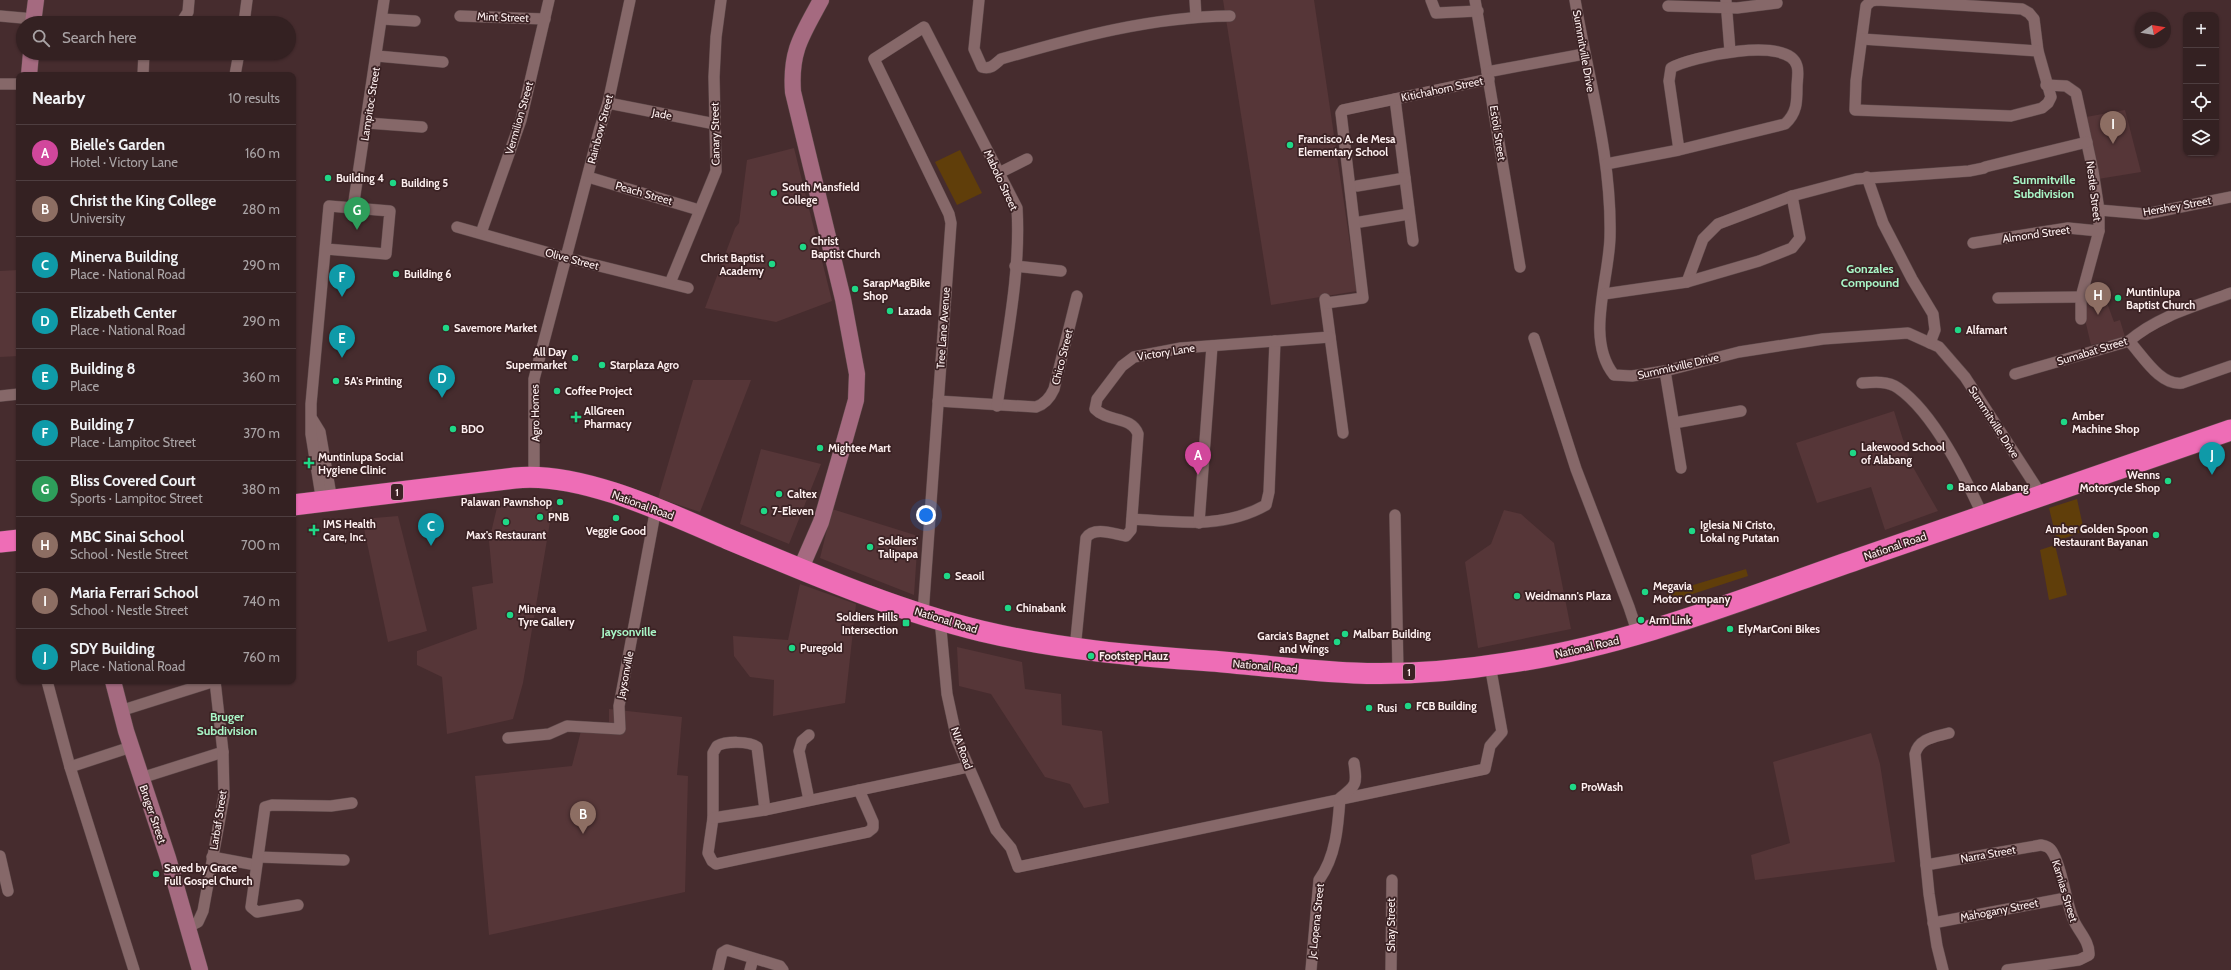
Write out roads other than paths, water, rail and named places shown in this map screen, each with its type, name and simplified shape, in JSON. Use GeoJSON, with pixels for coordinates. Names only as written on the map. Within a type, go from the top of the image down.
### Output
{"type":"FeatureCollection","features":[{"type":"Feature","properties":{"kind":"highway","name":"National Road"},"geometry":{"type":"LineString","coordinates":[[296,505],[534,477],[566,481],[656,508],[801,568],[932,616],[982,631],[1075,649],[1148,657],[1328,671],[1398,673],[1490,666],[1578,650],[1638,634],[2231,430]]}},
{"type":"Feature","properties":{"kind":"highway"},"geometry":{"type":"LineString","coordinates":[[0,542],[16,540]]}},
{"type":"Feature","properties":{"kind":"street"},"geometry":{"type":"LineString","coordinates":[[34,16],[36,0]]}},
{"type":"Feature","properties":{"kind":"street"},"geometry":{"type":"LineString","coordinates":[[185,16],[188,12],[189,0]]}},
{"type":"Feature","properties":{"kind":"street"},"geometry":{"type":"LineString","coordinates":[[245,16],[246,0]]}},
{"type":"Feature","properties":{"kind":"street","name":"Lampitoc Street"},"geometry":{"type":"LineString","coordinates":[[353,208],[377,56],[384,0]]}},
{"type":"Feature","properties":{"kind":"street","name":"Vermilion Street"},"geometry":{"type":"LineString","coordinates":[[481,233],[521,120],[545,19],[548,0]]}},
{"type":"Feature","properties":{"kind":"street","name":"Rainbow Street"},"geometry":{"type":"LineString","coordinates":[[567,258],[608,103],[630,0]]}},
{"type":"Feature","properties":{"kind":"street","name":"Canary Street"},"geometry":{"type":"LineString","coordinates":[[670,283],[699,210],[710,190],[716,171],[714,77],[716,37],[721,0]]}},
{"type":"Feature","properties":{"kind":"street"},"geometry":{"type":"LineString","coordinates":[[801,568],[821,522],[843,446],[856,400],[857,374],[844,299],[793,92],[793,61],[796,49],[822,0]]}},
{"type":"Feature","properties":{"kind":"street"},"geometry":{"type":"LineString","coordinates":[[979,0],[974,49],[982,68],[985,69],[991,68],[1001,59],[1105,30],[1196,17],[1230,16]]}},
{"type":"Feature","properties":{"kind":"street"},"geometry":{"type":"LineString","coordinates":[[1195,0],[1196,17]]}},
{"type":"Feature","properties":{"kind":"street"},"geometry":{"type":"LineString","coordinates":[[1432,0],[1436,13],[1477,5]]}},
{"type":"Feature","properties":{"kind":"street","name":"Summitville Drive"},"geometry":{"type":"LineString","coordinates":[[1575,0],[1606,164],[1610,237],[1604,294],[1598,324],[1605,364],[1614,375],[1632,376],[1665,371],[1739,352],[1823,339],[1908,333],[1939,347],[1965,377],[2042,496]]}},
{"type":"Feature","properties":{"kind":"street"},"geometry":{"type":"LineString","coordinates":[[1871,1],[2022,10],[2029,13],[2034,19],[2038,51],[2046,85],[2051,97],[2048,103],[2042,108],[2011,116],[1855,110],[1856,81],[1862,39],[1866,6],[1871,1]]}},
{"type":"Feature","properties":{"kind":"street"},"geometry":{"type":"LineString","coordinates":[[1668,6],[1727,4],[1741,8],[1777,3]]}},
{"type":"Feature","properties":{"kind":"street"},"geometry":{"type":"LineString","coordinates":[[1727,4],[1730,51]]}},
{"type":"Feature","properties":{"kind":"street","name":"Estoli Street"},"geometry":{"type":"LineString","coordinates":[[1477,5],[1520,267]]}},
{"type":"Feature","properties":{"kind":"street"},"geometry":{"type":"LineString","coordinates":[[0,16],[16,18]]}},
{"type":"Feature","properties":{"kind":"street","name":"Mint Street"},"geometry":{"type":"LineString","coordinates":[[460,16],[545,19]]}},
{"type":"Feature","properties":{"kind":"street"},"geometry":{"type":"LineString","coordinates":[[382,19],[415,21]]}},
{"type":"Feature","properties":{"kind":"street","name":"Mabolo Street"},"geometry":{"type":"LineString","coordinates":[[874,59],[924,27],[1017,208],[1018,230],[1015,266],[997,406]]}},
{"type":"Feature","properties":{"kind":"street"},"geometry":{"type":"LineString","coordinates":[[1862,39],[2038,51]]}},
{"type":"Feature","properties":{"kind":"street"},"geometry":{"type":"LineString","coordinates":[[1606,164],[1680,150],[1786,124],[1793,117],[1796,105],[1797,65],[1791,57],[1780,51],[1730,51],[1679,63],[1671,68],[1669,81],[1680,150]]}},
{"type":"Feature","properties":{"kind":"street","name":"Kitichahorn Street"},"geometry":{"type":"LineString","coordinates":[[1413,241],[1395,99],[1584,54]]}},
{"type":"Feature","properties":{"kind":"street"},"geometry":{"type":"LineString","coordinates":[[377,56],[443,62]]}},
{"type":"Feature","properties":{"kind":"street","name":"Tree Lane Avenue"},"geometry":{"type":"LineString","coordinates":[[874,59],[949,214],[951,223],[938,401],[932,616]]}},
{"type":"Feature","properties":{"kind":"street"},"geometry":{"type":"LineString","coordinates":[[29,72],[30,60]]}},
{"type":"Feature","properties":{"kind":"street"},"geometry":{"type":"LineString","coordinates":[[143,72],[144,60]]}},
{"type":"Feature","properties":{"kind":"street"},"geometry":{"type":"LineString","coordinates":[[236,72],[238,60]]}},
{"type":"Feature","properties":{"kind":"street"},"geometry":{"type":"LineString","coordinates":[[0,84],[16,84]]}},
{"type":"Feature","properties":{"kind":"street","name":"Nestle Street"},"geometry":{"type":"LineString","coordinates":[[2046,85],[2066,86],[2076,93],[2087,142],[2099,210],[2099,230],[2081,297],[2081,320]]}},
{"type":"Feature","properties":{"kind":"street"},"geometry":{"type":"LineString","coordinates":[[1343,433],[1325,301],[1363,298],[1341,113],[1346,109],[1395,99]]}},
{"type":"Feature","properties":{"kind":"street","name":"Jade"},"geometry":{"type":"LineString","coordinates":[[608,103],[715,124]]}},
{"type":"Feature","properties":{"kind":"street"},"geometry":{"type":"LineString","coordinates":[[367,123],[422,127]]}},
{"type":"Feature","properties":{"kind":"street"},"geometry":{"type":"LineString","coordinates":[[1687,282],[1703,239],[1718,224],[1792,196],[1830,184],[1866,177],[1969,171],[2087,142]]}},
{"type":"Feature","properties":{"kind":"street"},"geometry":{"type":"LineString","coordinates":[[999,173],[1027,159]]}},
{"type":"Feature","properties":{"kind":"street","name":"Peach Street"},"geometry":{"type":"LineString","coordinates":[[588,177],[699,210]]}},
{"type":"Feature","properties":{"kind":"street"},"geometry":{"type":"LineString","coordinates":[[1866,177],[1883,223],[1912,279],[1933,314],[1935,330],[1930,343]]}},
{"type":"Feature","properties":{"kind":"street"},"geometry":{"type":"LineString","coordinates":[[1357,186],[1405,178]]}},
{"type":"Feature","properties":{"kind":"street"},"geometry":{"type":"LineString","coordinates":[[1604,294],[1687,282],[1759,261],[1792,248],[1797,244],[1800,238],[1792,196]]}},
{"type":"Feature","properties":{"kind":"street","name":"Hershey Street"},"geometry":{"type":"LineString","coordinates":[[2099,210],[2146,214],[2231,197]]}},
{"type":"Feature","properties":{"kind":"street"},"geometry":{"type":"LineString","coordinates":[[326,249],[386,254],[390,211],[330,206],[312,389],[311,434],[327,501]]}},
{"type":"Feature","properties":{"kind":"street"},"geometry":{"type":"LineString","coordinates":[[1360,222],[1409,214]]}},
{"type":"Feature","properties":{"kind":"street","name":"Olive Street"},"geometry":{"type":"LineString","coordinates":[[457,226],[567,258],[688,288]]}},
{"type":"Feature","properties":{"kind":"street","name":"Almond Street"},"geometry":{"type":"LineString","coordinates":[[1973,243],[2068,228],[2099,230]]}},
{"type":"Feature","properties":{"kind":"street","name":"Agro Homes"},"geometry":{"type":"LineString","coordinates":[[534,477],[534,379],[567,258]]}},
{"type":"Feature","properties":{"kind":"street"},"geometry":{"type":"LineString","coordinates":[[1015,266],[1061,271]]}},
{"type":"Feature","properties":{"kind":"street","name":"Sumabat Street"},"geometry":{"type":"LineString","coordinates":[[2015,374],[2129,341],[2140,332],[2171,314],[2231,293]]}},
{"type":"Feature","properties":{"kind":"street","name":"Chico Street"},"geometry":{"type":"LineString","coordinates":[[938,401],[997,406],[1042,406],[1051,396],[1077,296]]}},
{"type":"Feature","properties":{"kind":"street"},"geometry":{"type":"LineString","coordinates":[[1998,298],[2081,297]]}},
{"type":"Feature","properties":{"kind":"street","name":"Victory Lane"},"geometry":{"type":"LineString","coordinates":[[1132,519],[1138,434],[1136,428],[1130,423],[1103,416],[1095,409],[1097,399],[1122,366],[1134,357],[1181,348],[1330,337]]}},
{"type":"Feature","properties":{"kind":"street"},"geometry":{"type":"LineString","coordinates":[[1534,338],[1576,469],[1624,593],[1638,634]]}},
{"type":"Feature","properties":{"kind":"street"},"geometry":{"type":"LineString","coordinates":[[1075,649],[1086,538],[1089,534],[1097,531],[1129,535],[1132,519],[1199,523],[1218,521],[1236,517],[1266,505],[1268,499],[1275,341]]}},
{"type":"Feature","properties":{"kind":"street"},"geometry":{"type":"LineString","coordinates":[[2129,341],[2165,380],[2174,384],[2182,383],[2231,366]]}},
{"type":"Feature","properties":{"kind":"street"},"geometry":{"type":"LineString","coordinates":[[1199,523],[1212,346]]}},
{"type":"Feature","properties":{"kind":"street"},"geometry":{"type":"LineString","coordinates":[[1665,371],[1681,468]]}},
{"type":"Feature","properties":{"kind":"street"},"geometry":{"type":"LineString","coordinates":[[1862,383],[1878,382],[1898,388],[1919,409],[1959,468],[1984,516]]}},
{"type":"Feature","properties":{"kind":"street"},"geometry":{"type":"LineString","coordinates":[[0,396],[16,394]]}},
{"type":"Feature","properties":{"kind":"street"},"geometry":{"type":"LineString","coordinates":[[1674,423],[1741,411]]}},
{"type":"Feature","properties":{"kind":"street","name":"Jaysonville"},"geometry":{"type":"LineString","coordinates":[[508,738],[549,734],[567,726],[620,729],[619,706],[656,508]]}},
{"type":"Feature","properties":{"kind":"street"},"geometry":{"type":"LineString","coordinates":[[1395,515],[1398,673]]}},
{"type":"Feature","properties":{"kind":"street","name":"NIA Road"},"geometry":{"type":"LineString","coordinates":[[932,616],[950,716],[957,740],[996,830],[1011,848],[1018,867],[1340,798]]}},
{"type":"Feature","properties":{"kind":"street"},"geometry":{"type":"LineString","coordinates":[[1340,798],[1484,769],[1490,746],[1502,732],[1490,666]]}},
{"type":"Feature","properties":{"kind":"street"},"geometry":{"type":"LineString","coordinates":[[48,684],[70,767],[134,970]]}},
{"type":"Feature","properties":{"kind":"street","name":"Bruger Street"},"geometry":{"type":"LineString","coordinates":[[114,684],[120,711],[188,927],[200,970]]}},
{"type":"Feature","properties":{"kind":"street"},"geometry":{"type":"LineString","coordinates":[[120,711],[206,684]]}},
{"type":"Feature","properties":{"kind":"street","name":"Larbaf Street"},"geometry":{"type":"LineString","coordinates":[[188,927],[198,922],[203,911],[223,801],[223,752],[215,684]]}},
{"type":"Feature","properties":{"kind":"street"},"geometry":{"type":"LineString","coordinates":[[1943,970],[1933,923],[1915,754],[1917,748],[1924,741],[1949,733]]}},
{"type":"Feature","properties":{"kind":"street"},"geometry":{"type":"LineString","coordinates":[[809,735],[802,742],[799,751],[809,800]]}},
{"type":"Feature","properties":{"kind":"street"},"geometry":{"type":"LineString","coordinates":[[765,810],[757,747],[752,744],[725,743],[717,746],[713,753],[712,818],[708,853],[712,861],[716,864],[868,832],[873,828],[873,822],[858,790]]}},
{"type":"Feature","properties":{"kind":"street"},"geometry":{"type":"LineString","coordinates":[[70,767],[131,747]]}},
{"type":"Feature","properties":{"kind":"street"},"geometry":{"type":"LineString","coordinates":[[141,778],[223,752]]}},
{"type":"Feature","properties":{"kind":"street"},"geometry":{"type":"LineString","coordinates":[[1340,798],[1348,793],[1356,782],[1354,763]]}},
{"type":"Feature","properties":{"kind":"street"},"geometry":{"type":"LineString","coordinates":[[712,818],[765,810],[968,767]]}},
{"type":"Feature","properties":{"kind":"street","name":"Jc Lopena Street"},"geometry":{"type":"LineString","coordinates":[[1311,970],[1319,880],[1328,868],[1335,849],[1340,798]]}},
{"type":"Feature","properties":{"kind":"street"},"geometry":{"type":"LineString","coordinates":[[298,905],[262,911],[254,910],[250,904],[264,809],[266,806],[332,806],[352,803]]}},
{"type":"Feature","properties":{"kind":"street","name":"Narra Street"},"geometry":{"type":"LineString","coordinates":[[1926,865],[2041,845],[2050,848]]}},
{"type":"Feature","properties":{"kind":"street","name":"Kamias Street"},"geometry":{"type":"LineString","coordinates":[[2007,970],[2079,960],[2089,955],[2087,944],[2074,921],[2055,857],[2050,848]]}},
{"type":"Feature","properties":{"kind":"street"},"geometry":{"type":"LineString","coordinates":[[0,856],[8,891]]}},
{"type":"Feature","properties":{"kind":"street"},"geometry":{"type":"LineString","coordinates":[[212,857],[257,861],[344,860]]}},
{"type":"Feature","properties":{"kind":"street","name":"Shay Street"},"geometry":{"type":"LineString","coordinates":[[1391,970],[1392,880]]}},
{"type":"Feature","properties":{"kind":"street","name":"Mahogany Street"},"geometry":{"type":"LineString","coordinates":[[1933,923],[2066,898]]}},
{"type":"Feature","properties":{"kind":"street"},"geometry":{"type":"LineString","coordinates":[[718,970],[725,950],[751,965],[780,966],[782,970]]}},
{"type":"Feature","properties":{"kind":"place","name":"Maria Ferrari School"},"geometry":{"type":"Point","coordinates":[2113,144]}},
{"type":"Feature","properties":{"kind":"place","name":"Francisco A. de Mesa Elementary School"},"geometry":{"type":"Point","coordinates":[1290,145]}},
{"type":"Feature","properties":{"kind":"place","name":"Building 4"},"geometry":{"type":"Point","coordinates":[328,178]}},
{"type":"Feature","properties":{"kind":"place","name":"Building 5"},"geometry":{"type":"Point","coordinates":[393,183]}},
{"type":"Feature","properties":{"kind":"place","name":"South Mansfield College"},"geometry":{"type":"Point","coordinates":[774,193]}},
{"type":"Feature","properties":{"kind":"place","name":"Bliss Covered Court"},"geometry":{"type":"Point","coordinates":[357,230]}},
{"type":"Feature","properties":{"kind":"place","name":"Christ Baptist Church"},"geometry":{"type":"Point","coordinates":[803,247]}},
{"type":"Feature","properties":{"kind":"place","name":"Christ Baptist Academy"},"geometry":{"type":"Point","coordinates":[772,264]}},
{"type":"Feature","properties":{"kind":"place","name":"Building 6"},"geometry":{"type":"Point","coordinates":[396,274]}},
{"type":"Feature","properties":{"kind":"place","name":"SarapMagBike Shop"},"geometry":{"type":"Point","coordinates":[855,289]}},
{"type":"Feature","properties":{"kind":"place","name":"Building 7"},"geometry":{"type":"Point","coordinates":[342,297]}},
{"type":"Feature","properties":{"kind":"place","name":"Muntinlupa Baptist Church"},"geometry":{"type":"Point","coordinates":[2118,298]}},
{"type":"Feature","properties":{"kind":"place","name":"Lazada"},"geometry":{"type":"Point","coordinates":[890,311]}},
{"type":"Feature","properties":{"kind":"place","name":"MBC Sinai School"},"geometry":{"type":"Point","coordinates":[2098,315]}},
{"type":"Feature","properties":{"kind":"place","name":"Savemore Market"},"geometry":{"type":"Point","coordinates":[446,328]}},
{"type":"Feature","properties":{"kind":"place","name":"Alfamart"},"geometry":{"type":"Point","coordinates":[1958,330]}},
{"type":"Feature","properties":{"kind":"place","name":"Building 8"},"geometry":{"type":"Point","coordinates":[342,358]}},
{"type":"Feature","properties":{"kind":"place","name":"All Day Supermarket"},"geometry":{"type":"Point","coordinates":[575,358]}},
{"type":"Feature","properties":{"kind":"place","name":"Starplaza Agro"},"geometry":{"type":"Point","coordinates":[602,365]}},
{"type":"Feature","properties":{"kind":"place","name":"5A's Printing"},"geometry":{"type":"Point","coordinates":[336,381]}},
{"type":"Feature","properties":{"kind":"place","name":"Coffee Project"},"geometry":{"type":"Point","coordinates":[557,391]}},
{"type":"Feature","properties":{"kind":"place","name":"Elizabeth Center"},"geometry":{"type":"Point","coordinates":[442,398]}},
{"type":"Feature","properties":{"kind":"place","name":"AllGreen Pharmacy"},"geometry":{"type":"Point","coordinates":[576,417]}},
{"type":"Feature","properties":{"kind":"place","name":"Amber Machine Shop"},"geometry":{"type":"Point","coordinates":[2064,422]}},
{"type":"Feature","properties":{"kind":"place","name":"BDO"},"geometry":{"type":"Point","coordinates":[453,429]}},
{"type":"Feature","properties":{"kind":"place","name":"Mightee Mart"},"geometry":{"type":"Point","coordinates":[820,448]}},
{"type":"Feature","properties":{"kind":"place","name":"Lakewood School of Alabang"},"geometry":{"type":"Point","coordinates":[1853,453]}},
{"type":"Feature","properties":{"kind":"place","name":"Muntinlupa Social Hygiene Clinic"},"geometry":{"type":"Point","coordinates":[309,463]}},
{"type":"Feature","properties":{"kind":"place","name":"Bielle's Garden"},"geometry":{"type":"Point","coordinates":[1198,475]}},
{"type":"Feature","properties":{"kind":"place","name":"SDY Building"},"geometry":{"type":"Point","coordinates":[2212,475]}},
{"type":"Feature","properties":{"kind":"place","name":"Wenns Motorcycle Shop"},"geometry":{"type":"Point","coordinates":[2168,481]}},
{"type":"Feature","properties":{"kind":"place","name":"Banco Alabang"},"geometry":{"type":"Point","coordinates":[1950,487]}},
{"type":"Feature","properties":{"kind":"place","name":"Caltex"},"geometry":{"type":"Point","coordinates":[779,494]}},
{"type":"Feature","properties":{"kind":"place","name":"Palawan Pawnshop"},"geometry":{"type":"Point","coordinates":[560,502]}},
{"type":"Feature","properties":{"kind":"place","name":"7-Eleven"},"geometry":{"type":"Point","coordinates":[764,511]}},
{"type":"Feature","properties":{"kind":"place","name":"PNB"},"geometry":{"type":"Point","coordinates":[540,517]}},
{"type":"Feature","properties":{"kind":"place","name":"Veggie Good"},"geometry":{"type":"Point","coordinates":[616,518]}},
{"type":"Feature","properties":{"kind":"place","name":"Max's Restaurant"},"geometry":{"type":"Point","coordinates":[506,522]}},
{"type":"Feature","properties":{"kind":"place","name":"IMS Health Care, Inc."},"geometry":{"type":"Point","coordinates":[314,530]}},
{"type":"Feature","properties":{"kind":"place","name":"Iglesia Ni Cristo, Lokal ng Putatan"},"geometry":{"type":"Point","coordinates":[1692,531]}},
{"type":"Feature","properties":{"kind":"place","name":"Amber Golden Spoon Restaurant Bayanan"},"geometry":{"type":"Point","coordinates":[2156,535]}},
{"type":"Feature","properties":{"kind":"place","name":"Minerva Building"},"geometry":{"type":"Point","coordinates":[431,546]}},
{"type":"Feature","properties":{"kind":"place","name":"Soldiers' Talipapa"},"geometry":{"type":"Point","coordinates":[870,547]}},
{"type":"Feature","properties":{"kind":"place","name":"Seaoil"},"geometry":{"type":"Point","coordinates":[947,576]}},
{"type":"Feature","properties":{"kind":"place","name":"Megavia Motor Company"},"geometry":{"type":"Point","coordinates":[1645,592]}},
{"type":"Feature","properties":{"kind":"place","name":"Weidmann's Plaza"},"geometry":{"type":"Point","coordinates":[1517,596]}},
{"type":"Feature","properties":{"kind":"place","name":"Chinabank"},"geometry":{"type":"Point","coordinates":[1008,608]}},
{"type":"Feature","properties":{"kind":"place","name":"Minerva Tyre Gallery"},"geometry":{"type":"Point","coordinates":[510,615]}},
{"type":"Feature","properties":{"kind":"place","name":"Arm Link"},"geometry":{"type":"Point","coordinates":[1641,620]}},
{"type":"Feature","properties":{"kind":"place","name":"Soldiers Hills Intersection"},"geometry":{"type":"Point","coordinates":[906,623]}},
{"type":"Feature","properties":{"kind":"place","name":"ElyMarConi Bikes"},"geometry":{"type":"Point","coordinates":[1730,629]}},
{"type":"Feature","properties":{"kind":"place","name":"Malbarr Building"},"geometry":{"type":"Point","coordinates":[1345,634]}},
{"type":"Feature","properties":{"kind":"place","name":"Garcia's Bagnet and Wings"},"geometry":{"type":"Point","coordinates":[1337,642]}},
{"type":"Feature","properties":{"kind":"place","name":"Puregold"},"geometry":{"type":"Point","coordinates":[792,648]}},
{"type":"Feature","properties":{"kind":"place","name":"Footstep Hauz"},"geometry":{"type":"Point","coordinates":[1091,656]}},
{"type":"Feature","properties":{"kind":"place","name":"FCB Building"},"geometry":{"type":"Point","coordinates":[1408,706]}},
{"type":"Feature","properties":{"kind":"place","name":"Rusi"},"geometry":{"type":"Point","coordinates":[1369,708]}},
{"type":"Feature","properties":{"kind":"place","name":"ProWash"},"geometry":{"type":"Point","coordinates":[1573,787]}},
{"type":"Feature","properties":{"kind":"place","name":"Christ the King College"},"geometry":{"type":"Point","coordinates":[583,834]}},
{"type":"Feature","properties":{"kind":"place","name":"Saved by Grace Full Gospel Church"},"geometry":{"type":"Point","coordinates":[156,874]}},
{"type":"Feature","properties":{"kind":"district","name":"Summitville Subdivision"},"geometry":{"type":"Point","coordinates":[2044,187]}},
{"type":"Feature","properties":{"kind":"district","name":"Gonzales Compound"},"geometry":{"type":"Point","coordinates":[1870,276]}},
{"type":"Feature","properties":{"kind":"district","name":"Jaysonville"},"geometry":{"type":"Point","coordinates":[629,632]}},
{"type":"Feature","properties":{"kind":"district","name":"Bruger Subdivision"},"geometry":{"type":"Point","coordinates":[227,724]}}]}
